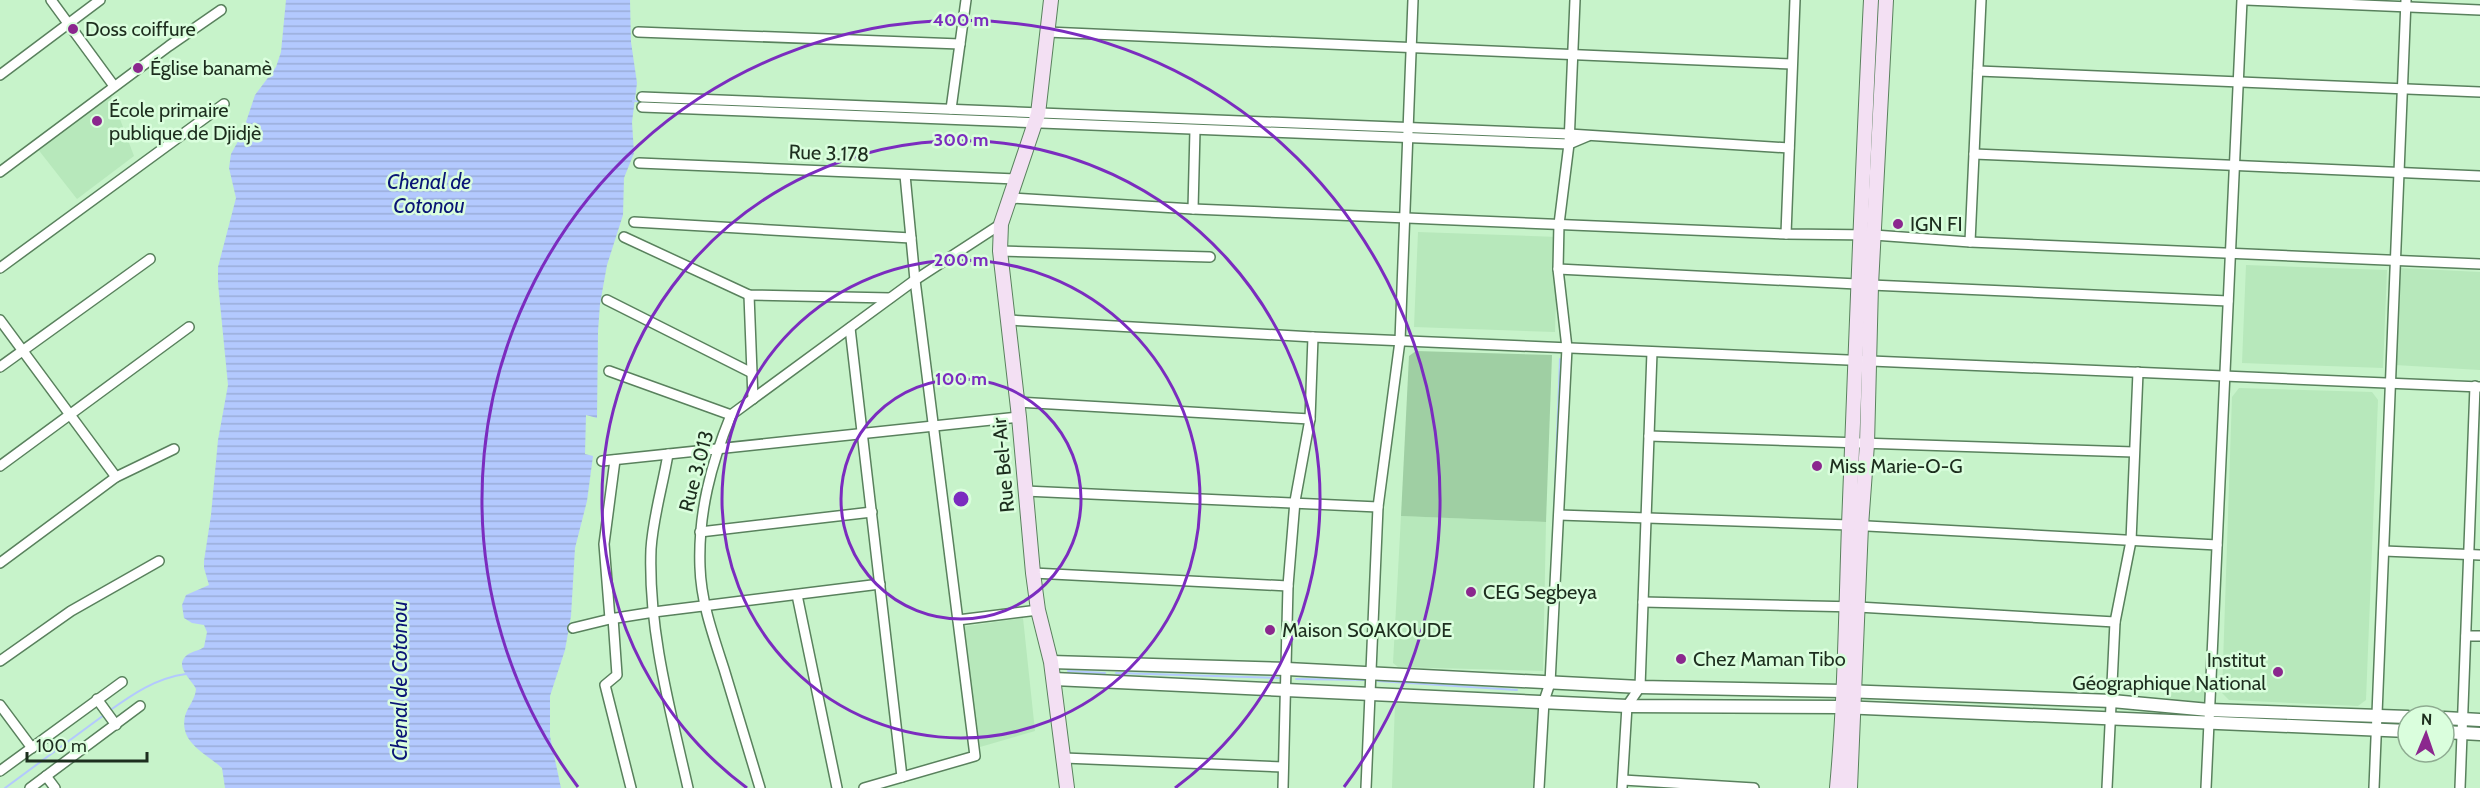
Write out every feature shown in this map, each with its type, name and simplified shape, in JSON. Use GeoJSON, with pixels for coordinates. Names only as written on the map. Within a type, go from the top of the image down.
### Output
{"type":"FeatureCollection","features":[{"type":"Feature","properties":{"kind":"main road","name":"Rue Bel-Air"},"geometry":{"type":"LineString","coordinates":[[1051,0],[1036,119],[1001,224],[1000,251],[1019,417],[1033,573],[1038,610],[1054,678],[1067,788]]}},
{"type":"Feature","properties":{"kind":"main road"},"geometry":{"type":"LineString","coordinates":[[1837,788],[1848,708],[1860,443],[1864,284],[1859,235],[1871,0]]}},
{"type":"Feature","properties":{"kind":"main road"},"geometry":{"type":"LineString","coordinates":[[1864,284],[1874,235],[1886,0]]}},
{"type":"Feature","properties":{"kind":"main road"},"geometry":{"type":"LineString","coordinates":[[1848,708],[1851,788]]}},
{"type":"Feature","properties":{"kind":"street"},"geometry":{"type":"LineString","coordinates":[[51,0],[114,86]]}},
{"type":"Feature","properties":{"kind":"street"},"geometry":{"type":"LineString","coordinates":[[0,75],[100,0]]}},
{"type":"Feature","properties":{"kind":"street"},"geometry":{"type":"LineString","coordinates":[[951,109],[966,0]]}},
{"type":"Feature","properties":{"kind":"street"},"geometry":{"type":"LineString","coordinates":[[1366,788],[1378,507],[1400,341],[1413,0]]}},
{"type":"Feature","properties":{"kind":"street"},"geometry":{"type":"LineString","coordinates":[[1539,788],[1544,700],[1550,683],[1567,348],[1558,269],[1559,224],[1569,139],[1575,0]]}},
{"type":"Feature","properties":{"kind":"street"},"geometry":{"type":"LineString","coordinates":[[1786,234],[1795,0]]}},
{"type":"Feature","properties":{"kind":"street"},"geometry":{"type":"LineString","coordinates":[[1970,242],[1981,0]]}},
{"type":"Feature","properties":{"kind":"street"},"geometry":{"type":"LineString","coordinates":[[2206,788],[2244,0],[2406,3],[2480,10]]}},
{"type":"Feature","properties":{"kind":"street"},"geometry":{"type":"LineString","coordinates":[[2374,788],[2406,3]]}},
{"type":"Feature","properties":{"kind":"street"},"geometry":{"type":"LineString","coordinates":[[0,172],[114,86],[221,10]]}},
{"type":"Feature","properties":{"kind":"street"},"geometry":{"type":"LineString","coordinates":[[638,32],[960,44]]}},
{"type":"Feature","properties":{"kind":"street"},"geometry":{"type":"LineString","coordinates":[[1047,32],[1792,64]]}},
{"type":"Feature","properties":{"kind":"street"},"geometry":{"type":"LineString","coordinates":[[1978,70],[2480,92]]}},
{"type":"Feature","properties":{"kind":"street"},"geometry":{"type":"LineString","coordinates":[[642,102],[1569,139],[1590,136],[1789,148]]}},
{"type":"Feature","properties":{"kind":"street"},"geometry":{"type":"LineString","coordinates":[[0,268],[224,104]]}},
{"type":"Feature","properties":{"kind":"street"},"geometry":{"type":"LineString","coordinates":[[941,114],[951,109],[1036,119],[1195,130],[1408,133]]}},
{"type":"Feature","properties":{"kind":"street"},"geometry":{"type":"LineString","coordinates":[[1193,209],[1195,130]]}},
{"type":"Feature","properties":{"kind":"street"},"geometry":{"type":"LineString","coordinates":[[1974,154],[2480,176]]}},
{"type":"Feature","properties":{"kind":"street","name":"Rue 3.178"},"geometry":{"type":"LineString","coordinates":[[639,163],[1016,179]]}},
{"type":"Feature","properties":{"kind":"street"},"geometry":{"type":"LineString","coordinates":[[864,788],[975,756],[915,280],[905,175]]}},
{"type":"Feature","properties":{"kind":"street"},"geometry":{"type":"LineString","coordinates":[[1010,198],[1193,209],[1786,234],[1874,235],[1970,242],[2480,264]]}},
{"type":"Feature","properties":{"kind":"street"},"geometry":{"type":"LineString","coordinates":[[634,222],[911,238]]}},
{"type":"Feature","properties":{"kind":"street","name":"Rue 3.013"},"geometry":{"type":"LineString","coordinates":[[760,788],[705,607],[700,566],[700,532],[705,498],[717,449],[731,415],[915,280],[1001,224]]}},
{"type":"Feature","properties":{"kind":"street"},"geometry":{"type":"LineString","coordinates":[[624,237],[749,295],[890,298]]}},
{"type":"Feature","properties":{"kind":"street"},"geometry":{"type":"LineString","coordinates":[[1000,251],[1210,257]]}},
{"type":"Feature","properties":{"kind":"street"},"geometry":{"type":"LineString","coordinates":[[0,367],[150,259]]}},
{"type":"Feature","properties":{"kind":"street"},"geometry":{"type":"LineString","coordinates":[[1558,269],[2228,301]]}},
{"type":"Feature","properties":{"kind":"street"},"geometry":{"type":"LineString","coordinates":[[749,295],[753,399]]}},
{"type":"Feature","properties":{"kind":"street"},"geometry":{"type":"LineString","coordinates":[[608,300],[752,373]]}},
{"type":"Feature","properties":{"kind":"street"},"geometry":{"type":"LineString","coordinates":[[0,320],[116,477]]}},
{"type":"Feature","properties":{"kind":"street"},"geometry":{"type":"LineString","coordinates":[[1007,320],[1313,338],[2477,386],[2476,473],[2469,554],[2460,788]]}},
{"type":"Feature","properties":{"kind":"street"},"geometry":{"type":"LineString","coordinates":[[0,466],[189,327]]}},
{"type":"Feature","properties":{"kind":"street"},"geometry":{"type":"LineString","coordinates":[[850,328],[902,777]]}},
{"type":"Feature","properties":{"kind":"street"},"geometry":{"type":"LineString","coordinates":[[1283,788],[1288,586],[1295,501],[1310,419],[1313,338]]}},
{"type":"Feature","properties":{"kind":"street"},"geometry":{"type":"LineString","coordinates":[[1652,352],[1640,687],[1627,706],[1623,784],[1754,788]]}},
{"type":"Feature","properties":{"kind":"street"},"geometry":{"type":"LineString","coordinates":[[609,371],[731,415]]}},
{"type":"Feature","properties":{"kind":"street"},"geometry":{"type":"LineString","coordinates":[[2107,788],[2115,622],[2131,541],[2138,372]]}},
{"type":"Feature","properties":{"kind":"street"},"geometry":{"type":"LineString","coordinates":[[1017,402],[1310,419]]}},
{"type":"Feature","properties":{"kind":"street"},"geometry":{"type":"LineString","coordinates":[[602,461],[1019,417]]}},
{"type":"Feature","properties":{"kind":"street"},"geometry":{"type":"LineString","coordinates":[[1649,436],[2134,453]]}},
{"type":"Feature","properties":{"kind":"street"},"geometry":{"type":"LineString","coordinates":[[0,563],[116,477],[174,449]]}},
{"type":"Feature","properties":{"kind":"street"},"geometry":{"type":"LineString","coordinates":[[668,454],[651,548],[654,612],[657,644],[688,788]]}},
{"type":"Feature","properties":{"kind":"street"},"geometry":{"type":"LineString","coordinates":[[615,460],[604,544],[617,675],[605,686],[631,788]]}},
{"type":"Feature","properties":{"kind":"street"},"geometry":{"type":"LineString","coordinates":[[1025,490],[1295,501],[1378,507]]}},
{"type":"Feature","properties":{"kind":"street"},"geometry":{"type":"LineString","coordinates":[[700,532],[872,512]]}},
{"type":"Feature","properties":{"kind":"street"},"geometry":{"type":"LineString","coordinates":[[1559,515],[1855,525],[2217,545]]}},
{"type":"Feature","properties":{"kind":"street"},"geometry":{"type":"LineString","coordinates":[[2384,551],[2480,555]]}},
{"type":"Feature","properties":{"kind":"street"},"geometry":{"type":"LineString","coordinates":[[0,661],[70,611],[159,561]]}},
{"type":"Feature","properties":{"kind":"street"},"geometry":{"type":"LineString","coordinates":[[1033,573],[1288,586]]}},
{"type":"Feature","properties":{"kind":"street"},"geometry":{"type":"LineString","coordinates":[[573,628],[611,618],[880,584]]}},
{"type":"Feature","properties":{"kind":"street"},"geometry":{"type":"LineString","coordinates":[[797,595],[837,788]]}},
{"type":"Feature","properties":{"kind":"street"},"geometry":{"type":"LineString","coordinates":[[1643,602],[1852,607],[2115,622]]}},
{"type":"Feature","properties":{"kind":"street"},"geometry":{"type":"LineString","coordinates":[[958,620],[1038,610]]}},
{"type":"Feature","properties":{"kind":"street"},"geometry":{"type":"LineString","coordinates":[[2466,636],[2480,636]]}},
{"type":"Feature","properties":{"kind":"street"},"geometry":{"type":"LineString","coordinates":[[1051,662],[1287,669],[1640,687],[1849,691],[2112,701],[2208,716],[2396,730]]}},
{"type":"Feature","properties":{"kind":"street"},"geometry":{"type":"LineString","coordinates":[[1054,678],[1544,700],[1627,706],[1848,708],[2109,719],[2208,716],[2396,717]]}},
{"type":"Feature","properties":{"kind":"street"},"geometry":{"type":"LineString","coordinates":[[0,771],[100,704],[122,682]]}},
{"type":"Feature","properties":{"kind":"street"},"geometry":{"type":"LineString","coordinates":[[100,704],[114,722]]}},
{"type":"Feature","properties":{"kind":"street"},"geometry":{"type":"LineString","coordinates":[[0,705],[32,748]]}},
{"type":"Feature","properties":{"kind":"street"},"geometry":{"type":"LineString","coordinates":[[30,788],[114,722],[141,706]]}},
{"type":"Feature","properties":{"kind":"street"},"geometry":{"type":"LineString","coordinates":[[2456,719],[2480,720]]}},
{"type":"Feature","properties":{"kind":"street"},"geometry":{"type":"LineString","coordinates":[[2456,733],[2480,734]]}},
{"type":"Feature","properties":{"kind":"street"},"geometry":{"type":"LineString","coordinates":[[1064,758],[1283,767]]}},
{"type":"Feature","properties":{"kind":"street"},"geometry":{"type":"LineString","coordinates":[[46,776],[55,788]]}},
{"type":"Feature","properties":{"kind":"shaded area","name":"École primaire publique de Djidjè"},"geometry":{"type":"Polygon","coordinates":[[[110,93],[134,156],[77,199],[37,148],[110,93]]]}},
{"type":"Feature","properties":{"kind":"shaded area"},"geometry":{"type":"Polygon","coordinates":[[[1418,232],[1558,237],[1555,332],[1414,327],[1418,232]]]}},
{"type":"Feature","properties":{"kind":"shaded area"},"geometry":{"type":"Polygon","coordinates":[[[2246,265],[2387,270],[2383,368],[2242,363],[2246,265]]]}},
{"type":"Feature","properties":{"kind":"shaded area"},"geometry":{"type":"Polygon","coordinates":[[[2400,268],[2480,272],[2480,370],[2395,365],[2400,268]]]}},
{"type":"Feature","properties":{"kind":"shaded area"},"geometry":{"type":"Polygon","coordinates":[[[1416,351],[1552,355],[1546,522],[1401,516],[1409,356],[1416,351]]]}},
{"type":"Feature","properties":{"kind":"shaded area"},"geometry":{"type":"Polygon","coordinates":[[[2239,388],[2372,392],[2378,400],[2366,700],[2358,706],[2229,700],[2222,693],[2232,397],[2239,388]]]}},
{"type":"Feature","properties":{"kind":"shaded area","name":"CEG Segbeya"},"geometry":{"type":"Polygon","coordinates":[[[1401,516],[1546,522],[1543,671],[1398,667],[1393,663],[1401,516]]]}},
{"type":"Feature","properties":{"kind":"shaded area"},"geometry":{"type":"Polygon","coordinates":[[[1023,618],[1035,731],[980,747],[961,627],[1023,618]]]}},
{"type":"Feature","properties":{"kind":"shaded area"},"geometry":{"type":"Polygon","coordinates":[[[2167,684],[2205,686],[2204,702],[2166,701],[2167,684]]]}},
{"type":"Feature","properties":{"kind":"shaded area"},"geometry":{"type":"Polygon","coordinates":[[[1395,703],[1535,707],[1542,713],[1537,788],[1392,788],[1395,703]]]}},
{"type":"Feature","properties":{"kind":"water","name":"Chenal de Cotonou"},"geometry":{"type":"Polygon","coordinates":[[[286,0],[630,0],[631,42],[637,83],[632,122],[634,153],[624,178],[623,215],[607,265],[600,304],[597,418],[586,415],[585,454],[593,456],[587,501],[575,548],[571,616],[565,650],[550,696],[550,736],[561,788],[225,788],[222,768],[195,746],[186,733],[185,716],[196,689],[185,673],[183,659],[204,647],[207,632],[204,625],[192,623],[184,618],[182,605],[186,595],[209,585],[204,561],[218,440],[228,385],[218,267],[236,198],[229,168],[231,154],[242,134],[255,95],[276,67],[281,52],[286,0]]]}},
{"type":"Feature","properties":{"kind":"waterway"},"geometry":{"type":"LineString","coordinates":[[633,101],[729,105]]}},
{"type":"Feature","properties":{"kind":"waterway"},"geometry":{"type":"LineString","coordinates":[[1071,119],[1401,132]]}},
{"type":"Feature","properties":{"kind":"waterway"},"geometry":{"type":"LineString","coordinates":[[1414,133],[1425,134]]}},
{"type":"Feature","properties":{"kind":"waterway"},"geometry":{"type":"LineString","coordinates":[[1553,543],[1560,359]]}},
{"type":"Feature","properties":{"kind":"waterway"},"geometry":{"type":"LineString","coordinates":[[1068,671],[1105,673]]}},
{"type":"Feature","properties":{"kind":"waterway"},"geometry":{"type":"LineString","coordinates":[[1116,673],[1279,678]]}},
{"type":"Feature","properties":{"kind":"waterway"},"geometry":{"type":"LineString","coordinates":[[109,711],[155,683],[186,674]]}},
{"type":"Feature","properties":{"kind":"waterway"},"geometry":{"type":"LineString","coordinates":[[1296,679],[1365,680]]}},
{"type":"Feature","properties":{"kind":"waterway"},"geometry":{"type":"LineString","coordinates":[[1378,681],[1517,690]]}},
{"type":"Feature","properties":{"kind":"waterway"},"geometry":{"type":"LineString","coordinates":[[5,788],[104,715]]}},
{"type":"Feature","properties":{"kind":"place","name":"Doss coiffure"},"geometry":{"type":"Point","coordinates":[73,29]}},
{"type":"Feature","properties":{"kind":"place","name":"Église banamè"},"geometry":{"type":"Point","coordinates":[138,68]}},
{"type":"Feature","properties":{"kind":"place","name":"École primaire publique de Djidjè"},"geometry":{"type":"Point","coordinates":[97,121]}},
{"type":"Feature","properties":{"kind":"place","name":"IGN FI"},"geometry":{"type":"Point","coordinates":[1898,224]}},
{"type":"Feature","properties":{"kind":"place","name":"Miss Marie-O-G"},"geometry":{"type":"Point","coordinates":[1817,466]}},
{"type":"Feature","properties":{"kind":"place","name":"CEG Segbeya"},"geometry":{"type":"Point","coordinates":[1471,592]}},
{"type":"Feature","properties":{"kind":"place","name":"Maison SOAKOUDE"},"geometry":{"type":"Point","coordinates":[1270,630]}},
{"type":"Feature","properties":{"kind":"place","name":"Chez Maman Tibo"},"geometry":{"type":"Point","coordinates":[1681,659]}},
{"type":"Feature","properties":{"kind":"place","name":"Institut Géographique National"},"geometry":{"type":"Point","coordinates":[2278,672]}}]}
